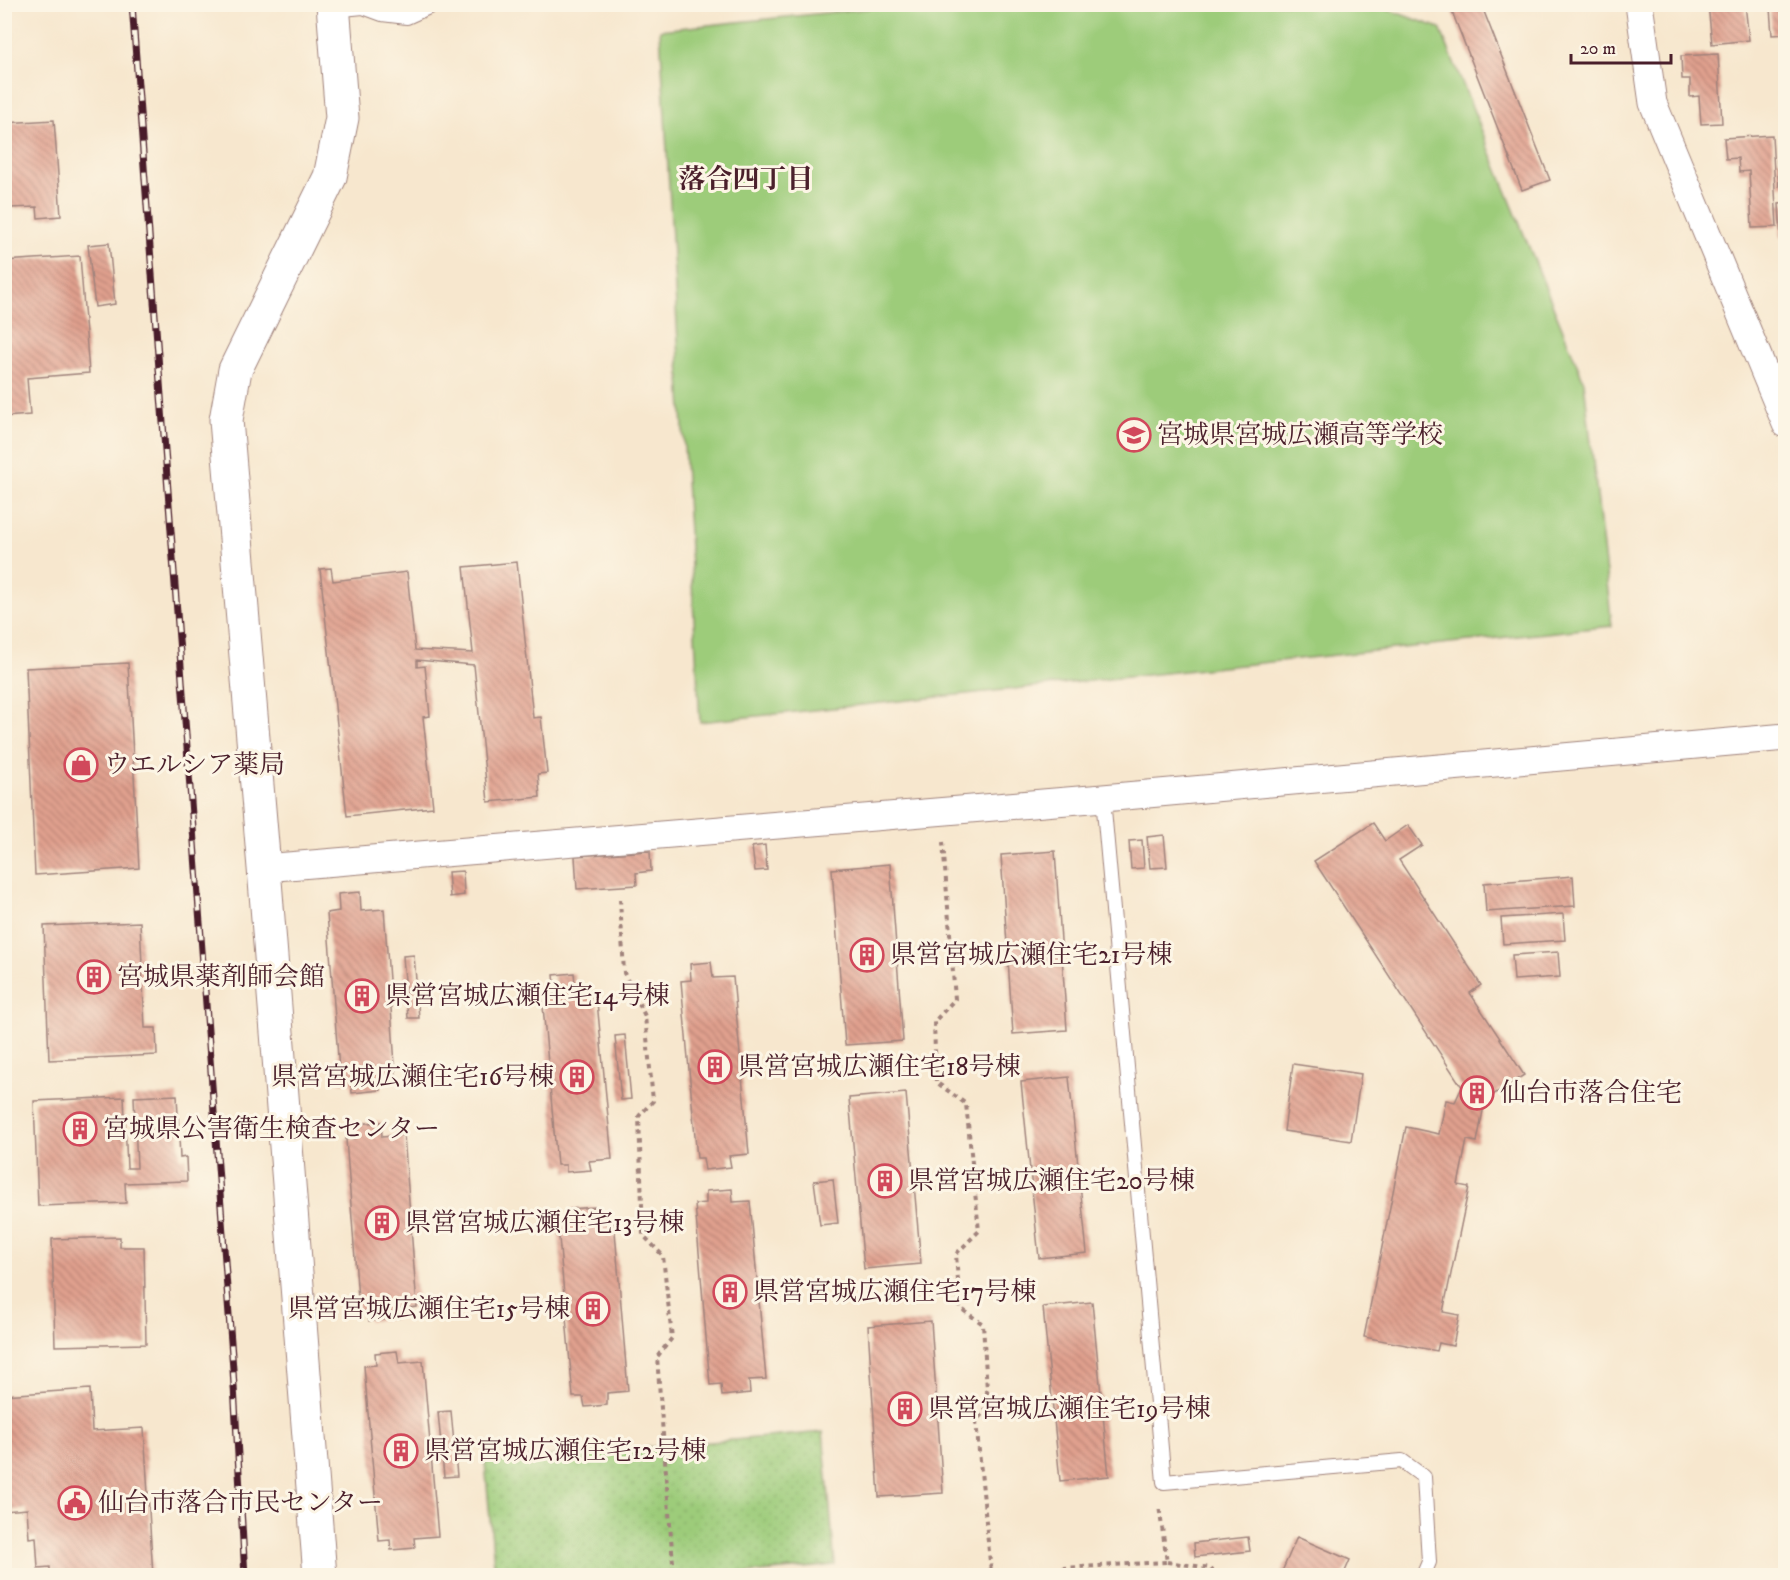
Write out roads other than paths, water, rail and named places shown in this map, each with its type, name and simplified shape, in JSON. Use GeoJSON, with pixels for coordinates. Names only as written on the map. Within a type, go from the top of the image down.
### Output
{"type":"FeatureCollection","features":[{"type":"Feature","properties":{"kind":"street"},"geometry":{"type":"LineString","coordinates":[[1639,4],[1653,103],[1785,424]]}},
{"type":"Feature","properties":{"kind":"street"},"geometry":{"type":"LineString","coordinates":[[320,1575],[226,420],[236,370],[330,177],[342,118],[333,7]]}},
{"type":"Feature","properties":{"kind":"street"},"geometry":{"type":"LineString","coordinates":[[264,868],[1103,798],[1785,737]]}},
{"type":"Feature","properties":{"kind":"lane"},"geometry":{"type":"LineString","coordinates":[[333,7],[363,7],[382,14],[407,17],[431,4]]}},
{"type":"Feature","properties":{"kind":"lane"},"geometry":{"type":"LineString","coordinates":[[1103,798],[1164,1482],[1402,1461],[1424,1477],[1429,1562],[1423,1575]]}},
{"type":"Feature","properties":{"kind":"railway"},"geometry":{"type":"LineString","coordinates":[[132,4],[233,1369],[245,1576]]}},
{"type":"Feature","properties":{"kind":"place","name":"宮城県宮城広瀬高等学校"},"geometry":{"type":"Point","coordinates":[1134,435]}},
{"type":"Feature","properties":{"kind":"place","name":"ウエルシア薬局"},"geometry":{"type":"Point","coordinates":[81,765]}},
{"type":"Feature","properties":{"kind":"place","name":"県営宮城広瀬住宅21号棟"},"geometry":{"type":"Point","coordinates":[867,955]}},
{"type":"Feature","properties":{"kind":"place","name":"宮城県薬剤師会館"},"geometry":{"type":"Point","coordinates":[94,977]}},
{"type":"Feature","properties":{"kind":"place","name":"県営宮城広瀬住宅14号棟"},"geometry":{"type":"Point","coordinates":[362,996]}},
{"type":"Feature","properties":{"kind":"place","name":"県営宮城広瀬住宅18号棟"},"geometry":{"type":"Point","coordinates":[715,1067]}},
{"type":"Feature","properties":{"kind":"place","name":"県営宮城広瀬住宅16号棟"},"geometry":{"type":"Point","coordinates":[577,1077]}},
{"type":"Feature","properties":{"kind":"place","name":"仙台市落合住宅"},"geometry":{"type":"Point","coordinates":[1477,1093]}},
{"type":"Feature","properties":{"kind":"place","name":"宮城県公害衛生検査センター"},"geometry":{"type":"Point","coordinates":[80,1129]}},
{"type":"Feature","properties":{"kind":"place","name":"県営宮城広瀬住宅20号棟"},"geometry":{"type":"Point","coordinates":[885,1181]}},
{"type":"Feature","properties":{"kind":"place","name":"県営宮城広瀬住宅13号棟"},"geometry":{"type":"Point","coordinates":[382,1223]}},
{"type":"Feature","properties":{"kind":"place","name":"県営宮城広瀬住宅17号棟"},"geometry":{"type":"Point","coordinates":[730,1292]}},
{"type":"Feature","properties":{"kind":"place","name":"県営宮城広瀬住宅15号棟"},"geometry":{"type":"Point","coordinates":[593,1309]}},
{"type":"Feature","properties":{"kind":"place","name":"県営宮城広瀬住宅19号棟"},"geometry":{"type":"Point","coordinates":[905,1409]}},
{"type":"Feature","properties":{"kind":"place","name":"県営宮城広瀬住宅12号棟"},"geometry":{"type":"Point","coordinates":[401,1451]}},
{"type":"Feature","properties":{"kind":"place","name":"仙台市落合市民センター"},"geometry":{"type":"Point","coordinates":[75,1503]}},
{"type":"Feature","properties":{"kind":"district","name":"落合四丁目"},"geometry":{"type":"Point","coordinates":[746,180]}}]}
